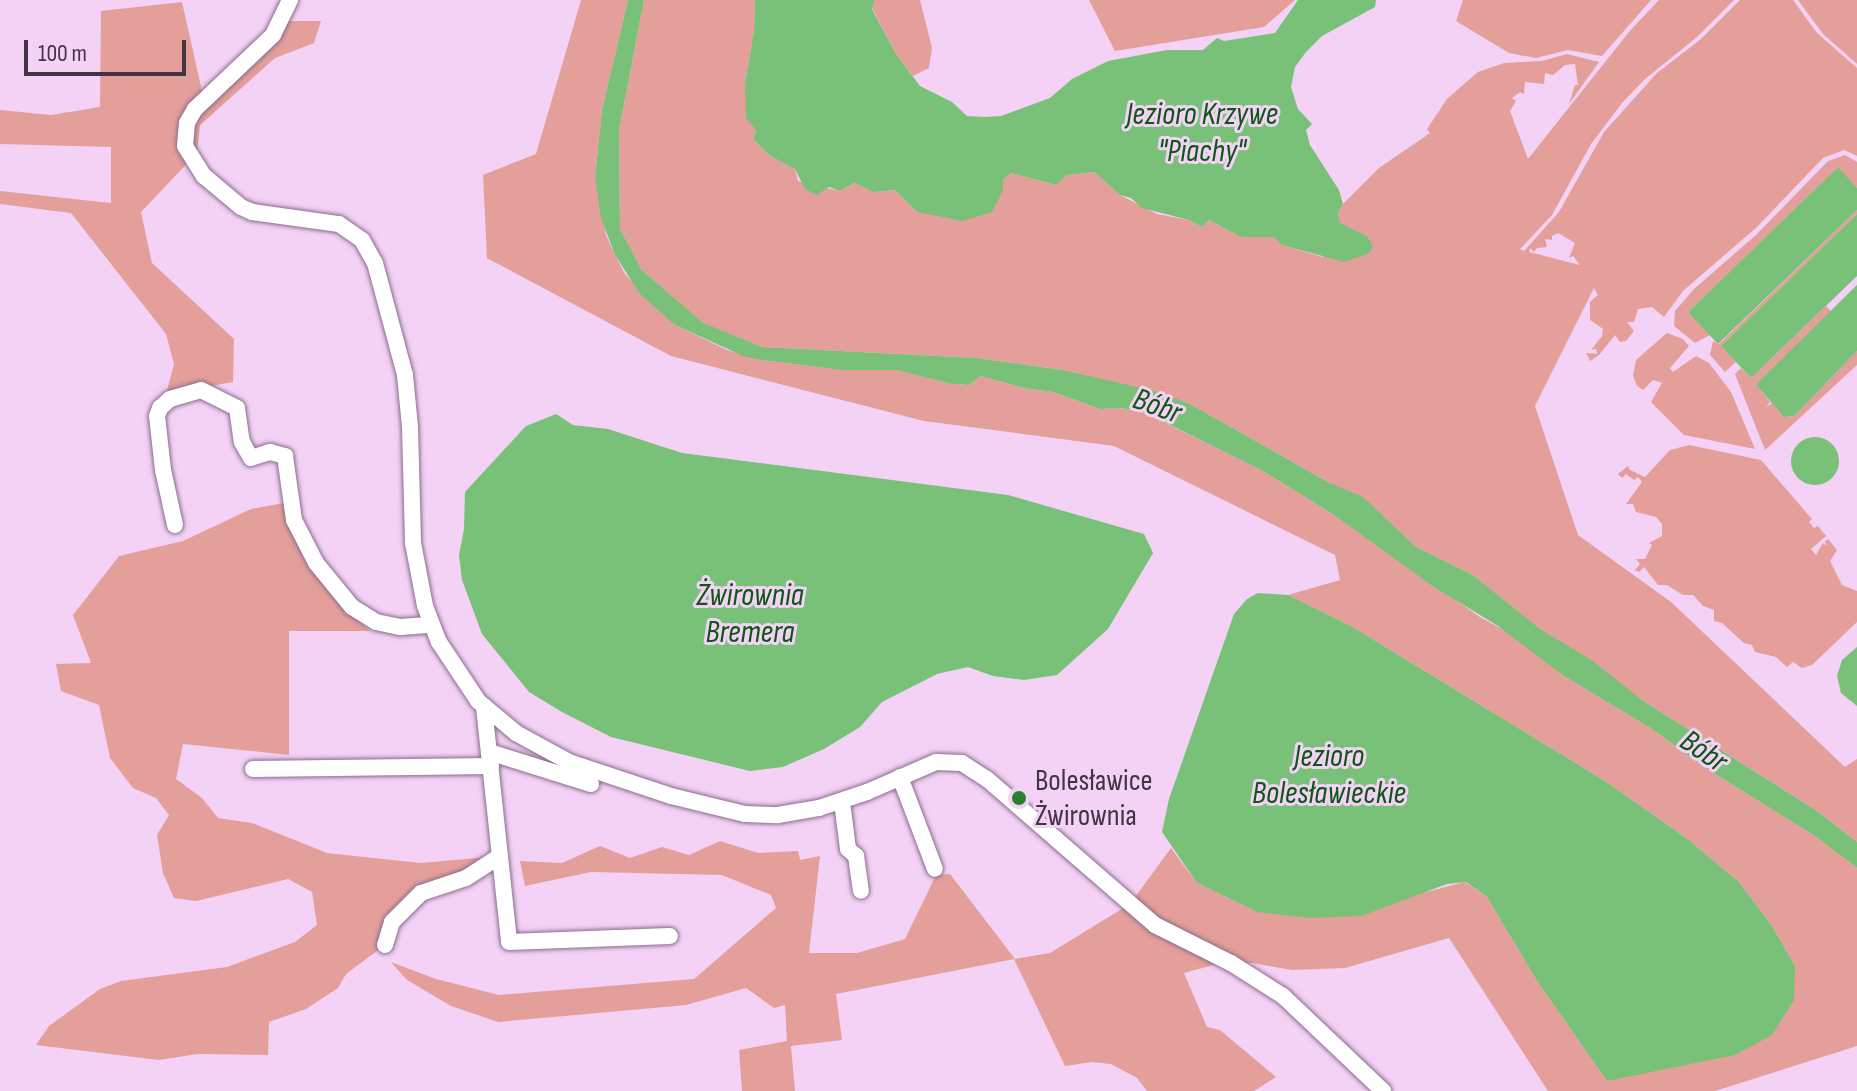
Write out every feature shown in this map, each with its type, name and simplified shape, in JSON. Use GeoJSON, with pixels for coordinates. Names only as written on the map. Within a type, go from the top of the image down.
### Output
{"type":"FeatureCollection","features":[{"type":"Feature","properties":{"kind":"street"},"geometry":{"type":"LineString","coordinates":[[290,0],[273,35],[195,109],[187,123],[185,146],[204,176],[241,207],[348,228],[362,240],[375,263],[405,375],[413,543],[431,625],[467,688],[484,707],[524,739],[569,762],[720,809],[778,815],[842,802],[936,762],[962,763],[1155,925],[1231,963],[1302,1011],[1383,1091]]}},
{"type":"Feature","properties":{"kind":"street"},"geometry":{"type":"LineString","coordinates":[[175,525],[163,470],[157,416],[160,408],[170,399],[201,390],[237,408],[242,442],[251,458],[270,452],[285,456],[294,520],[316,563],[352,607],[376,622],[400,627],[431,625]]}},
{"type":"Feature","properties":{"kind":"street"},"geometry":{"type":"LineString","coordinates":[[484,707],[509,942],[670,936]]}},
{"type":"Feature","properties":{"kind":"street"},"geometry":{"type":"LineString","coordinates":[[253,769],[490,759],[591,784]]}},
{"type":"Feature","properties":{"kind":"street"},"geometry":{"type":"LineString","coordinates":[[900,777],[935,869]]}},
{"type":"Feature","properties":{"kind":"street"},"geometry":{"type":"LineString","coordinates":[[842,802],[848,849],[856,856],[861,891]]}},
{"type":"Feature","properties":{"kind":"street"},"geometry":{"type":"LineString","coordinates":[[385,945],[392,922],[421,893],[466,878],[500,856]]}},
{"type":"Feature","properties":{"kind":"shaded area"},"geometry":{"type":"Polygon","coordinates":[[[581,0],[628,0],[602,110],[595,177],[606,235],[625,274],[675,325],[727,350],[762,360],[844,370],[897,370],[952,384],[969,385],[981,376],[1053,392],[1100,409],[1121,408],[1145,413],[1263,471],[1334,515],[1480,617],[1513,635],[1564,676],[1652,729],[1701,765],[1815,836],[1857,868],[1857,1046],[1715,1091],[1548,1091],[1449,938],[1345,968],[1292,970],[1252,963],[1217,964],[1184,973],[1207,1027],[1220,1030],[1276,1077],[1254,1091],[1147,1091],[1137,1078],[1111,1064],[1092,1062],[1065,1066],[1014,959],[836,994],[842,1040],[791,1046],[795,1091],[742,1091],[739,1050],[787,1041],[785,1005],[774,1008],[746,988],[686,1005],[498,1022],[451,1006],[407,980],[391,962],[436,979],[499,995],[694,979],[776,908],[771,895],[722,875],[591,872],[525,886],[520,861],[562,863],[600,846],[630,858],[662,847],[689,855],[720,841],[758,853],[798,851],[800,860],[820,856],[809,953],[857,953],[905,939],[936,875],[950,874],[1015,959],[1050,953],[1130,904],[1171,848],[1197,883],[1257,912],[1422,893],[1465,882],[1487,897],[1537,981],[1607,1081],[1795,966],[1772,926],[1739,882],[1689,840],[1605,781],[1351,626],[1288,595],[1340,580],[1335,555],[1114,446],[924,421],[671,356],[487,258],[483,175],[536,154],[581,0]]]}},
{"type":"Feature","properties":{"kind":"shaded area"},"geometry":{"type":"Polygon","coordinates":[[[644,0],[755,0],[754,31],[745,83],[756,130],[753,139],[770,156],[795,169],[798,181],[839,191],[855,183],[873,192],[895,190],[917,212],[1003,180],[1011,173],[1056,185],[1067,175],[1094,172],[1120,195],[1157,214],[1189,220],[1202,227],[1209,220],[1241,237],[1274,237],[1282,245],[1323,257],[1367,236],[1340,224],[1338,213],[1343,204],[1379,168],[1430,133],[1427,129],[1447,99],[1478,72],[1504,63],[1542,61],[1567,54],[1599,62],[1569,104],[1575,85],[1578,85],[1575,64],[1565,65],[1553,75],[1545,73],[1544,84],[1525,82],[1524,94],[1520,92],[1512,98],[1516,101],[1510,111],[1528,159],[1629,32],[1659,0],[1734,0],[1622,103],[1591,144],[1552,215],[1520,249],[1524,251],[1559,212],[1604,132],[1657,73],[1701,39],[1740,0],[1793,0],[1817,33],[1857,68],[1857,156],[1844,150],[1823,158],[1757,227],[1683,291],[1664,317],[1652,307],[1638,309],[1634,322],[1627,322],[1634,331],[1626,341],[1620,342],[1615,335],[1599,355],[1590,361],[1586,353],[1597,354],[1596,349],[1591,350],[1602,336],[1603,329],[1590,320],[1590,302],[1598,295],[1594,288],[1535,406],[1578,535],[1671,602],[1845,767],[1857,759],[1857,842],[1817,811],[1642,700],[1539,629],[1473,575],[1416,547],[1363,498],[1328,482],[1190,404],[1159,393],[1063,370],[977,358],[762,347],[703,324],[640,268],[620,229],[619,130],[644,0]],[[1558,233],[1552,236],[1552,240],[1545,239],[1547,247],[1537,248],[1534,252],[1530,248],[1529,252],[1580,265],[1573,256],[1569,258],[1575,243],[1558,233]]]}},
{"type":"Feature","properties":{"kind":"shaded area"},"geometry":{"type":"Polygon","coordinates":[[[874,0],[920,0],[932,48],[929,68],[913,76],[896,54],[872,8],[874,0]]]}},
{"type":"Feature","properties":{"kind":"shaded area"},"geometry":{"type":"Polygon","coordinates":[[[1089,0],[1295,0],[1264,27],[1115,51],[1089,0]]]}},
{"type":"Feature","properties":{"kind":"shaded area"},"geometry":{"type":"Polygon","coordinates":[[[1463,0],[1651,0],[1602,56],[1568,50],[1536,58],[1509,53],[1456,21],[1463,0]]]}},
{"type":"Feature","properties":{"kind":"shaded area"},"geometry":{"type":"Polygon","coordinates":[[[1798,0],[1857,0],[1857,64],[1823,34],[1798,0]]]}},
{"type":"Feature","properties":{"kind":"shaded area"},"geometry":{"type":"Polygon","coordinates":[[[182,2],[202,91],[281,21],[321,21],[314,43],[275,58],[200,125],[197,153],[141,212],[152,263],[234,339],[233,382],[166,394],[174,364],[166,334],[71,213],[0,204],[0,191],[111,203],[111,147],[0,144],[0,110],[51,115],[100,107],[101,11],[182,2]]]}},
{"type":"Feature","properties":{"kind":"shaded area"},"geometry":{"type":"Polygon","coordinates":[[[1845,155],[1857,162],[1857,188],[1837,168],[1688,312],[1710,335],[1695,343],[1674,326],[1675,311],[1694,289],[1756,235],[1828,161],[1845,155]]]}},
{"type":"Feature","properties":{"kind":"shaded area"},"geometry":{"type":"Polygon","coordinates":[[[1857,210],[1857,214],[1721,346],[1736,362],[1725,372],[1710,355],[1713,341],[1719,344],[1857,210]]]}},
{"type":"Feature","properties":{"kind":"shaded area"},"geometry":{"type":"Polygon","coordinates":[[[1826,306],[1831,311],[1758,382],[1757,386],[1770,402],[1766,407],[1772,403],[1784,417],[1794,416],[1857,351],[1857,365],[1765,450],[1735,374],[1741,368],[1751,378],[1826,306]]]}},
{"type":"Feature","properties":{"kind":"shaded area"},"geometry":{"type":"Polygon","coordinates":[[[1667,333],[1683,339],[1689,346],[1670,368],[1673,372],[1696,356],[1709,363],[1731,392],[1755,449],[1684,435],[1651,402],[1662,383],[1653,380],[1643,390],[1637,386],[1633,376],[1636,360],[1667,333]]]}},
{"type":"Feature","properties":{"kind":"shaded area"},"geometry":{"type":"Polygon","coordinates":[[[1689,445],[1761,460],[1812,519],[1809,522],[1814,528],[1818,526],[1826,536],[1811,549],[1816,555],[1823,543],[1827,546],[1825,542],[1828,539],[1837,550],[1830,561],[1842,585],[1857,591],[1857,622],[1812,665],[1802,668],[1793,662],[1787,667],[1776,657],[1755,652],[1752,645],[1744,643],[1722,623],[1714,621],[1714,610],[1703,606],[1693,595],[1683,595],[1667,585],[1658,585],[1644,567],[1639,572],[1635,570],[1640,564],[1636,559],[1645,559],[1652,545],[1649,543],[1662,536],[1662,524],[1656,517],[1636,512],[1633,504],[1626,504],[1642,482],[1638,477],[1634,480],[1626,474],[1622,478],[1618,474],[1628,466],[1645,477],[1670,450],[1689,445]]]}},
{"type":"Feature","properties":{"kind":"shaded area"},"geometry":{"type":"Polygon","coordinates":[[[289,502],[349,612],[370,631],[289,631],[289,755],[183,744],[176,779],[202,798],[218,818],[252,823],[327,853],[421,863],[500,856],[421,893],[385,945],[346,974],[338,988],[306,1009],[269,1022],[268,1055],[197,1054],[159,1060],[36,1045],[49,1026],[100,989],[121,981],[227,967],[295,942],[317,925],[312,892],[288,879],[196,901],[174,898],[163,873],[157,835],[169,815],[156,798],[133,788],[110,758],[99,705],[61,691],[56,664],[91,663],[73,615],[119,556],[183,541],[251,509],[289,502]]]}},
{"type":"Feature","properties":{"kind":"water","name":"Bóbr"},"geometry":{"type":"Polygon","coordinates":[[[628,0],[644,0],[619,130],[620,229],[641,269],[703,323],[762,347],[977,358],[1063,370],[1159,392],[1190,404],[1328,482],[1363,497],[1416,547],[1473,575],[1540,629],[1590,659],[1642,700],[1817,811],[1857,842],[1857,868],[1815,836],[1701,765],[1652,729],[1564,676],[1498,626],[1434,587],[1334,515],[1263,471],[1146,413],[1121,408],[1100,409],[1053,392],[981,376],[969,385],[952,384],[896,370],[842,370],[762,360],[743,356],[675,325],[640,294],[615,255],[601,218],[595,177],[602,110],[628,0]]]}},
{"type":"Feature","properties":{"kind":"water","name":"Jezioro Krzywe \"Piachy\""},"geometry":{"type":"Polygon","coordinates":[[[755,0],[874,0],[872,9],[896,54],[920,86],[952,102],[967,116],[986,117],[1001,116],[1050,98],[1072,79],[1108,61],[1167,50],[1203,50],[1217,38],[1224,41],[1275,33],[1298,0],[1376,0],[1375,7],[1322,36],[1306,52],[1295,67],[1291,87],[1298,109],[1312,124],[1306,130],[1310,145],[1339,190],[1343,204],[1338,213],[1340,223],[1367,236],[1373,246],[1369,253],[1344,262],[1282,245],[1274,237],[1241,237],[1209,220],[1202,227],[1189,220],[1142,208],[1131,198],[1120,195],[1094,172],[1067,175],[1056,185],[1011,173],[1003,180],[1003,190],[992,212],[963,221],[917,212],[895,190],[873,192],[855,183],[839,191],[829,187],[817,195],[805,189],[795,169],[770,156],[753,139],[756,130],[746,118],[745,83],[754,31],[755,0]]]}},
{"type":"Feature","properties":{"kind":"water"},"geometry":{"type":"Polygon","coordinates":[[[1838,167],[1857,188],[1857,210],[1718,344],[1688,312],[1838,167]]]}},
{"type":"Feature","properties":{"kind":"water"},"geometry":{"type":"Polygon","coordinates":[[[1857,214],[1857,276],[1751,378],[1721,346],[1857,214]]]}},
{"type":"Feature","properties":{"kind":"water"},"geometry":{"type":"Polygon","coordinates":[[[1857,285],[1857,351],[1794,416],[1784,417],[1757,386],[1758,382],[1857,285]]]}},
{"type":"Feature","properties":{"kind":"water","name":"Żwirownia Bremera"},"geometry":{"type":"Polygon","coordinates":[[[556,414],[573,425],[608,429],[682,453],[1008,495],[1144,534],[1153,553],[1108,629],[1057,675],[1024,680],[993,676],[968,667],[937,674],[882,702],[860,727],[824,749],[783,767],[750,771],[611,737],[562,712],[529,692],[482,634],[462,580],[459,555],[464,529],[465,492],[526,426],[556,414]]]}},
{"type":"Feature","properties":{"kind":"water"},"geometry":{"type":"Polygon","coordinates":[[[1815,437],[1832,444],[1839,461],[1832,478],[1815,485],[1798,478],[1791,461],[1798,444],[1815,437]]]}},
{"type":"Feature","properties":{"kind":"water","name":"Jezioro Bolesławieckie"},"geometry":{"type":"Polygon","coordinates":[[[1258,593],[1288,595],[1351,626],[1605,781],[1689,840],[1739,882],[1772,926],[1795,966],[1794,1000],[1772,1035],[1735,1055],[1607,1081],[1537,981],[1487,897],[1466,882],[1447,884],[1361,916],[1311,918],[1257,912],[1197,883],[1162,832],[1169,799],[1234,614],[1247,599],[1258,593]]]}},
{"type":"Feature","properties":{"kind":"water"},"geometry":{"type":"Polygon","coordinates":[[[1857,647],[1857,706],[1841,693],[1837,676],[1842,660],[1857,647]]]}},
{"type":"Feature","properties":{"kind":"place","name":"Bolesławice Żwirownia"},"geometry":{"type":"Point","coordinates":[1019,798]}}]}
